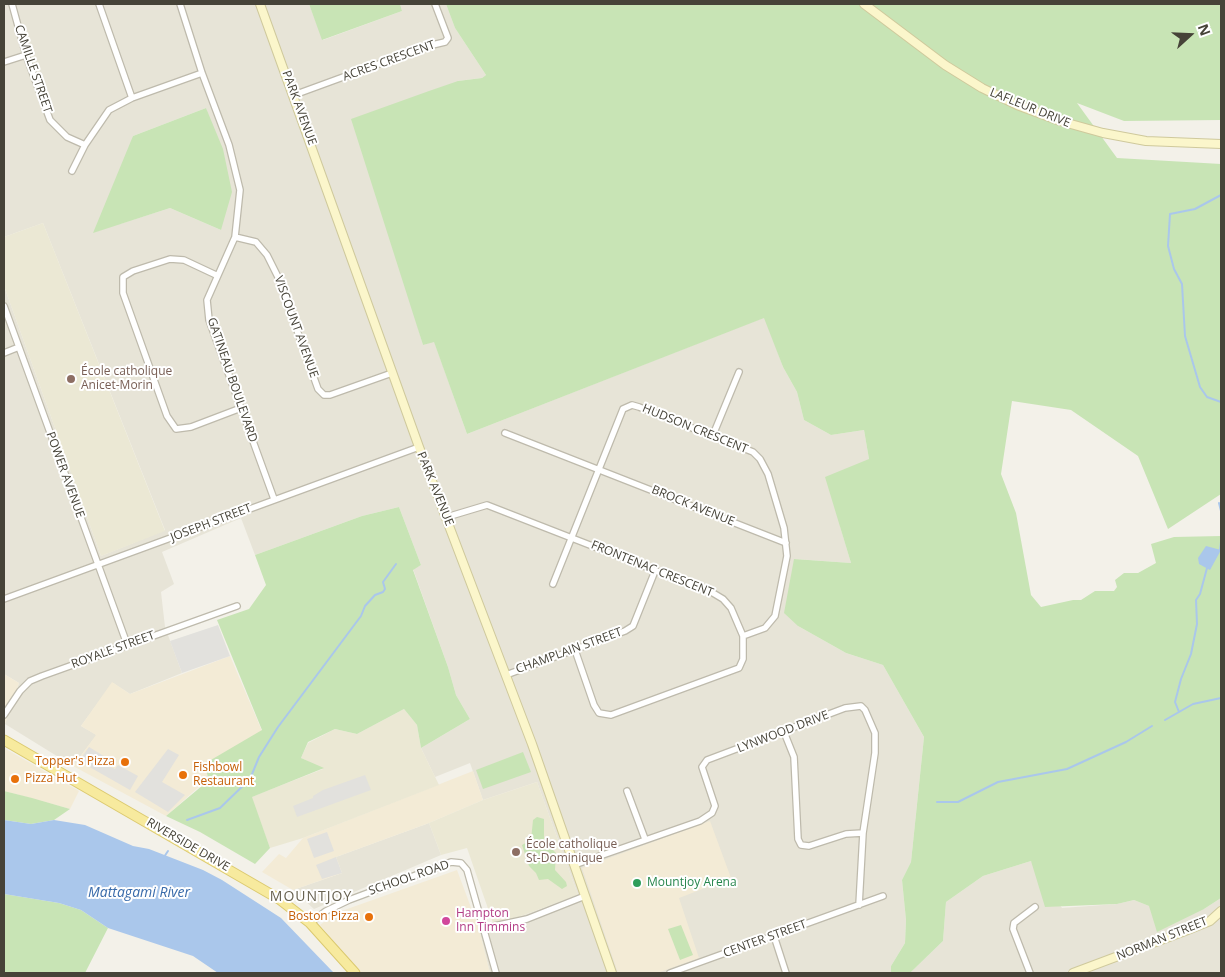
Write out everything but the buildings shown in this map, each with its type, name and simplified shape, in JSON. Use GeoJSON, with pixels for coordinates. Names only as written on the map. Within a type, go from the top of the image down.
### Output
{"type":"FeatureCollection","features":[{"type":"Feature","properties":{"kind":"main road","name":"RIVERSIDE DRIVE"},"geometry":{"type":"LineString","coordinates":[[4,740],[248,879],[279,899],[310,923],[355,973]]}},
{"type":"Feature","properties":{"kind":"street","name":"CAMILLE STREET"},"geometry":{"type":"LineString","coordinates":[[12,4],[26,55],[50,120],[67,137],[85,145]]}},
{"type":"Feature","properties":{"kind":"street"},"geometry":{"type":"LineString","coordinates":[[99,4],[132,98]]}},
{"type":"Feature","properties":{"kind":"street","name":"GATINEAU BOULEVARD"},"geometry":{"type":"LineString","coordinates":[[180,4],[202,73],[229,144],[240,190],[235,236],[206,300],[209,320],[274,499]]}},
{"type":"Feature","properties":{"kind":"street","name":"PARK AVENUE"},"geometry":{"type":"LineString","coordinates":[[260,4],[419,447],[506,675],[585,896],[610,973]]}},
{"type":"Feature","properties":{"kind":"street","name":"ACRES CRESCENT"},"geometry":{"type":"LineString","coordinates":[[294,95],[428,46],[445,42],[448,38],[435,4]]}},
{"type":"Feature","properties":{"kind":"street","name":"LAFLEUR DRIVE"},"geometry":{"type":"LineString","coordinates":[[864,4],[945,65],[982,88],[1017,105],[1060,121],[1103,133],[1146,141],[1221,144]]}},
{"type":"Feature","properties":{"kind":"street"},"geometry":{"type":"LineString","coordinates":[[4,62],[26,55]]}},
{"type":"Feature","properties":{"kind":"street"},"geometry":{"type":"LineString","coordinates":[[72,171],[85,145],[109,110],[132,98],[202,73]]}},
{"type":"Feature","properties":{"kind":"street","name":"VISCOUNT AVENUE"},"geometry":{"type":"LineString","coordinates":[[235,236],[256,242],[267,256],[278,278],[318,389],[324,395],[330,395],[392,373]]}},
{"type":"Feature","properties":{"kind":"street"},"geometry":{"type":"LineString","coordinates":[[216,276],[184,260],[170,259],[133,271],[124,278],[123,293],[167,416],[176,429],[191,427],[241,408]]}},
{"type":"Feature","properties":{"kind":"street","name":"POWER AVENUE"},"geometry":{"type":"LineString","coordinates":[[4,306],[127,644]]}},
{"type":"Feature","properties":{"kind":"street"},"geometry":{"type":"LineString","coordinates":[[4,352],[19,347]]}},
{"type":"Feature","properties":{"kind":"street"},"geometry":{"type":"LineString","coordinates":[[713,435],[739,372]]}},
{"type":"Feature","properties":{"kind":"street","name":"HUDSON CRESCENT"},"geometry":{"type":"LineString","coordinates":[[552,584],[623,409],[632,405],[753,452],[760,459],[768,474],[781,512],[787,556],[775,616],[765,628],[743,636]]}},
{"type":"Feature","properties":{"kind":"street","name":"BROCK AVENUE"},"geometry":{"type":"LineString","coordinates":[[505,432],[786,543]]}},
{"type":"Feature","properties":{"kind":"street","name":"JOSEPH STREET"},"geometry":{"type":"LineString","coordinates":[[4,599],[419,447]]}},
{"type":"Feature","properties":{"kind":"street","name":"FRONTENAC CRESCENT"},"geometry":{"type":"LineString","coordinates":[[447,517],[486,505],[572,536],[723,598],[731,608],[743,636],[743,659],[739,668],[611,716],[599,712],[594,705],[575,650]]}},
{"type":"Feature","properties":{"kind":"street","name":"CHAMPLAIN STREET"},"geometry":{"type":"LineString","coordinates":[[506,675],[575,650],[633,626],[655,571]]}},
{"type":"Feature","properties":{"kind":"street","name":"ROYALE STREET"},"geometry":{"type":"LineString","coordinates":[[4,715],[20,691],[30,681],[127,644],[237,606]]}},
{"type":"Feature","properties":{"kind":"street","name":"LYNWOOD DRIVE"},"geometry":{"type":"LineString","coordinates":[[574,865],[700,821],[712,813],[715,806],[702,767],[707,760],[845,708],[861,706],[865,710],[875,734],[876,753],[863,833],[859,904]]}},
{"type":"Feature","properties":{"kind":"street"},"geometry":{"type":"LineString","coordinates":[[784,732],[794,757],[798,839],[801,845],[809,846],[846,834],[863,833]]}},
{"type":"Feature","properties":{"kind":"street"},"geometry":{"type":"LineString","coordinates":[[628,791],[644,839]]}},
{"type":"Feature","properties":{"kind":"street","name":"SCHOOL ROAD"},"geometry":{"type":"LineString","coordinates":[[310,923],[326,911],[349,900],[450,862],[461,864],[467,870],[485,928],[496,973]]}},
{"type":"Feature","properties":{"kind":"street"},"geometry":{"type":"LineString","coordinates":[[485,928],[527,918],[585,896]]}},
{"type":"Feature","properties":{"kind":"street","name":"CENTER STREET"},"geometry":{"type":"LineString","coordinates":[[670,973],[883,896]]}},
{"type":"Feature","properties":{"kind":"street"},"geometry":{"type":"LineString","coordinates":[[1030,973],[1013,929],[1014,923],[1035,907]]}},
{"type":"Feature","properties":{"kind":"street","name":"NORMAN STREET"},"geometry":{"type":"LineString","coordinates":[[1073,973],[1185,931],[1210,920],[1221,911]]}},
{"type":"Feature","properties":{"kind":"street"},"geometry":{"type":"LineString","coordinates":[[774,936],[786,973]]}},
{"type":"Feature","properties":{"kind":"shaded area"},"geometry":{"type":"Polygon","coordinates":[[[4,4],[309,4],[323,40],[402,11],[400,4],[446,4],[455,28],[486,75],[482,78],[458,81],[411,304],[423,345],[434,341],[467,434],[765,317],[783,367],[797,392],[804,420],[831,435],[864,430],[869,459],[840,526],[851,563],[794,559],[798,626],[846,653],[883,665],[924,737],[911,862],[902,880],[906,920],[905,943],[891,966],[891,973],[490,973],[479,929],[513,919],[578,895],[537,782],[483,800],[470,763],[435,777],[421,748],[470,719],[456,695],[413,569],[421,565],[399,507],[362,516],[255,555],[241,518],[162,552],[174,584],[161,592],[165,627],[182,673],[130,694],[113,683],[81,726],[97,735],[73,766],[5,724],[19,683],[4,674],[4,286],[101,556],[165,530],[43,223],[4,237],[4,4]],[[206,108],[133,136],[120,224],[170,208],[221,230],[206,108]]]}},
{"type":"Feature","properties":{"kind":"shaded area","name":"École catholique Anicet-Morin"},"geometry":{"type":"Polygon","coordinates":[[[43,223],[165,531],[101,556],[4,286],[4,237],[43,223]]]}},
{"type":"Feature","properties":{"kind":"shaded area"},"geometry":{"type":"Polygon","coordinates":[[[218,625],[230,656],[182,673],[170,641],[218,625]]]}},
{"type":"Feature","properties":{"kind":"shaded area"},"geometry":{"type":"Polygon","coordinates":[[[230,656],[262,731],[166,816],[73,766],[96,735],[81,726],[112,682],[130,694],[230,656]]]}},
{"type":"Feature","properties":{"kind":"shaded area"},"geometry":{"type":"Polygon","coordinates":[[[4,674],[19,683],[5,724],[4,723],[4,674]]]}},
{"type":"Feature","properties":{"kind":"shaded area"},"geometry":{"type":"Polygon","coordinates":[[[404,709],[417,725],[421,748],[439,785],[303,838],[270,848],[251,797],[323,769],[301,758],[308,743],[335,729],[357,734],[404,709]]]}},
{"type":"Feature","properties":{"kind":"shaded area"},"geometry":{"type":"Polygon","coordinates":[[[89,747],[107,758],[105,764],[115,769],[118,765],[138,776],[130,790],[79,761],[89,747]]]}},
{"type":"Feature","properties":{"kind":"shaded area"},"geometry":{"type":"Polygon","coordinates":[[[4,748],[79,791],[70,809],[4,791],[4,748]]]}},
{"type":"Feature","properties":{"kind":"shaded area"},"geometry":{"type":"Polygon","coordinates":[[[168,749],[179,755],[162,782],[185,795],[168,812],[135,792],[168,749]]]}},
{"type":"Feature","properties":{"kind":"shaded area"},"geometry":{"type":"Polygon","coordinates":[[[473,771],[483,800],[429,823],[336,857],[342,873],[293,890],[262,872],[279,854],[286,858],[303,838],[473,771]]]}},
{"type":"Feature","properties":{"kind":"shaded area"},"geometry":{"type":"Polygon","coordinates":[[[365,775],[371,790],[297,817],[293,806],[313,798],[313,796],[323,790],[365,775]]]}},
{"type":"Feature","properties":{"kind":"shaded area","name":"École catholique St-Dominique"},"geometry":{"type":"Polygon","coordinates":[[[537,782],[578,895],[513,919],[493,923],[467,848],[441,855],[429,823],[483,800],[537,782]]]}},
{"type":"Feature","properties":{"kind":"shaded area"},"geometry":{"type":"Polygon","coordinates":[[[710,821],[731,878],[679,898],[699,958],[657,973],[618,973],[582,868],[710,821]]]}},
{"type":"Feature","properties":{"kind":"shaded area"},"geometry":{"type":"Polygon","coordinates":[[[429,823],[441,855],[314,909],[293,890],[342,873],[336,857],[429,823]]]}},
{"type":"Feature","properties":{"kind":"shaded area"},"geometry":{"type":"Polygon","coordinates":[[[327,832],[334,851],[314,858],[307,839],[327,832]]]}},
{"type":"Feature","properties":{"kind":"shaded area"},"geometry":{"type":"Polygon","coordinates":[[[336,857],[342,873],[322,879],[316,865],[336,857]]]}},
{"type":"Feature","properties":{"kind":"shaded area"},"geometry":{"type":"Polygon","coordinates":[[[1031,861],[1062,908],[1117,904],[1134,900],[1149,906],[1204,909],[1221,898],[1221,973],[910,973],[943,941],[946,902],[983,876],[1031,861]]]}},
{"type":"Feature","properties":{"kind":"shaded area"},"geometry":{"type":"Polygon","coordinates":[[[457,870],[479,929],[490,973],[360,973],[320,925],[336,913],[457,870]]]}},
{"type":"Feature","properties":{"kind":"green space"},"geometry":{"type":"Polygon","coordinates":[[[309,4],[400,4],[402,11],[322,40],[309,4]]]}},
{"type":"Feature","properties":{"kind":"green space"},"geometry":{"type":"Polygon","coordinates":[[[446,4],[1221,4],[1221,120],[1124,121],[1077,103],[1117,158],[1221,164],[1221,494],[1168,529],[1138,456],[1071,410],[1012,401],[1001,474],[1016,513],[1031,595],[1041,607],[1081,600],[1095,591],[1114,591],[1117,587],[1115,580],[1124,573],[1138,573],[1156,563],[1151,544],[1174,537],[1221,536],[1221,898],[1204,909],[1157,932],[1149,906],[1134,900],[1117,904],[1045,907],[1031,861],[983,876],[946,902],[943,941],[910,973],[891,973],[891,966],[905,943],[906,920],[902,880],[911,862],[924,737],[883,665],[846,653],[798,626],[784,613],[794,559],[851,563],[825,477],[869,459],[864,430],[831,435],[804,420],[797,392],[783,367],[764,318],[467,434],[434,342],[423,345],[351,119],[458,81],[482,78],[486,75],[455,28],[446,4]]]}},
{"type":"Feature","properties":{"kind":"green space"},"geometry":{"type":"Polygon","coordinates":[[[206,108],[223,149],[232,192],[221,230],[170,208],[93,233],[133,136],[206,108]]]}},
{"type":"Feature","properties":{"kind":"green space"},"geometry":{"type":"Polygon","coordinates":[[[399,507],[421,565],[413,570],[448,667],[456,695],[470,719],[421,748],[417,725],[404,709],[357,734],[335,729],[308,742],[301,758],[324,768],[252,797],[270,848],[255,864],[200,832],[166,816],[209,780],[204,764],[262,730],[217,620],[249,609],[266,585],[255,555],[362,516],[399,507]]]}},
{"type":"Feature","properties":{"kind":"green space"},"geometry":{"type":"Polygon","coordinates":[[[523,752],[531,772],[483,789],[476,770],[523,752]]]}},
{"type":"Feature","properties":{"kind":"green space"},"geometry":{"type":"Polygon","coordinates":[[[4,791],[70,809],[54,820],[31,824],[4,820],[4,791]]]}},
{"type":"Feature","properties":{"kind":"green space"},"geometry":{"type":"Polygon","coordinates":[[[537,817],[544,819],[544,841],[556,853],[555,870],[566,882],[567,886],[562,889],[548,879],[539,880],[536,873],[529,866],[522,845],[531,840],[533,820],[537,817]]]}},
{"type":"Feature","properties":{"kind":"green space"},"geometry":{"type":"Polygon","coordinates":[[[4,894],[59,903],[81,910],[108,928],[85,973],[4,973],[4,894]]]}},
{"type":"Feature","properties":{"kind":"green space"},"geometry":{"type":"Polygon","coordinates":[[[681,925],[693,955],[680,960],[668,929],[681,925]]]}},
{"type":"Feature","properties":{"kind":"water"},"geometry":{"type":"Polygon","coordinates":[[[1206,546],[1221,550],[1210,570],[1199,564],[1198,558],[1206,546]]]}},
{"type":"Feature","properties":{"kind":"water","name":"Mattagami River"},"geometry":{"type":"Polygon","coordinates":[[[4,820],[31,824],[54,820],[85,825],[133,846],[149,849],[203,870],[281,918],[334,973],[218,973],[193,956],[108,928],[81,910],[59,903],[4,894],[4,820]]]}},
{"type":"Feature","properties":{"kind":"waterway"},"geometry":{"type":"LineString","coordinates":[[1221,195],[1195,209],[1170,214],[1168,246],[1174,269],[1182,284],[1185,336],[1200,387],[1207,397],[1221,402]]}},
{"type":"Feature","properties":{"kind":"waterway"},"geometry":{"type":"LineString","coordinates":[[1219,503],[1221,511]]}},
{"type":"Feature","properties":{"kind":"waterway"},"geometry":{"type":"LineString","coordinates":[[1220,550],[1221,542]]}},
{"type":"Feature","properties":{"kind":"waterway"},"geometry":{"type":"LineString","coordinates":[[187,820],[220,808],[250,779],[259,757],[278,727],[361,616],[365,606],[375,595],[383,592],[385,589],[383,582],[396,564]]}},
{"type":"Feature","properties":{"kind":"waterway"},"geometry":{"type":"LineString","coordinates":[[1179,712],[1175,702],[1181,679],[1191,654],[1197,624],[1196,600],[1200,594],[1207,568]]}},
{"type":"Feature","properties":{"kind":"waterway"},"geometry":{"type":"LineString","coordinates":[[1165,720],[1193,704],[1221,698]]}},
{"type":"Feature","properties":{"kind":"waterway"},"geometry":{"type":"LineString","coordinates":[[937,802],[958,802],[998,782],[1067,769],[1126,742],[1152,726]]}},
{"type":"Feature","properties":{"kind":"waterway"},"geometry":{"type":"LineString","coordinates":[[164,857],[168,851]]}},
{"type":"Feature","properties":{"kind":"place","name":"École catholique Anicet-Morin"},"geometry":{"type":"Point","coordinates":[71,379]}},
{"type":"Feature","properties":{"kind":"place","name":"Topper's Pizza"},"geometry":{"type":"Point","coordinates":[125,762]}},
{"type":"Feature","properties":{"kind":"place","name":"Fishbowl Restaurant"},"geometry":{"type":"Point","coordinates":[183,775]}},
{"type":"Feature","properties":{"kind":"place","name":"Pizza Hut"},"geometry":{"type":"Point","coordinates":[15,779]}},
{"type":"Feature","properties":{"kind":"place","name":"École catholique St-Dominique"},"geometry":{"type":"Point","coordinates":[516,852]}},
{"type":"Feature","properties":{"kind":"place","name":"Mountjoy Arena"},"geometry":{"type":"Point","coordinates":[637,883]}},
{"type":"Feature","properties":{"kind":"place","name":"Boston Pizza"},"geometry":{"type":"Point","coordinates":[369,917]}},
{"type":"Feature","properties":{"kind":"place","name":"Hampton Inn Timmins"},"geometry":{"type":"Point","coordinates":[446,921]}},
{"type":"Feature","properties":{"kind":"district","name":"MOUNTJOY"},"geometry":{"type":"Point","coordinates":[311,897]}}]}
